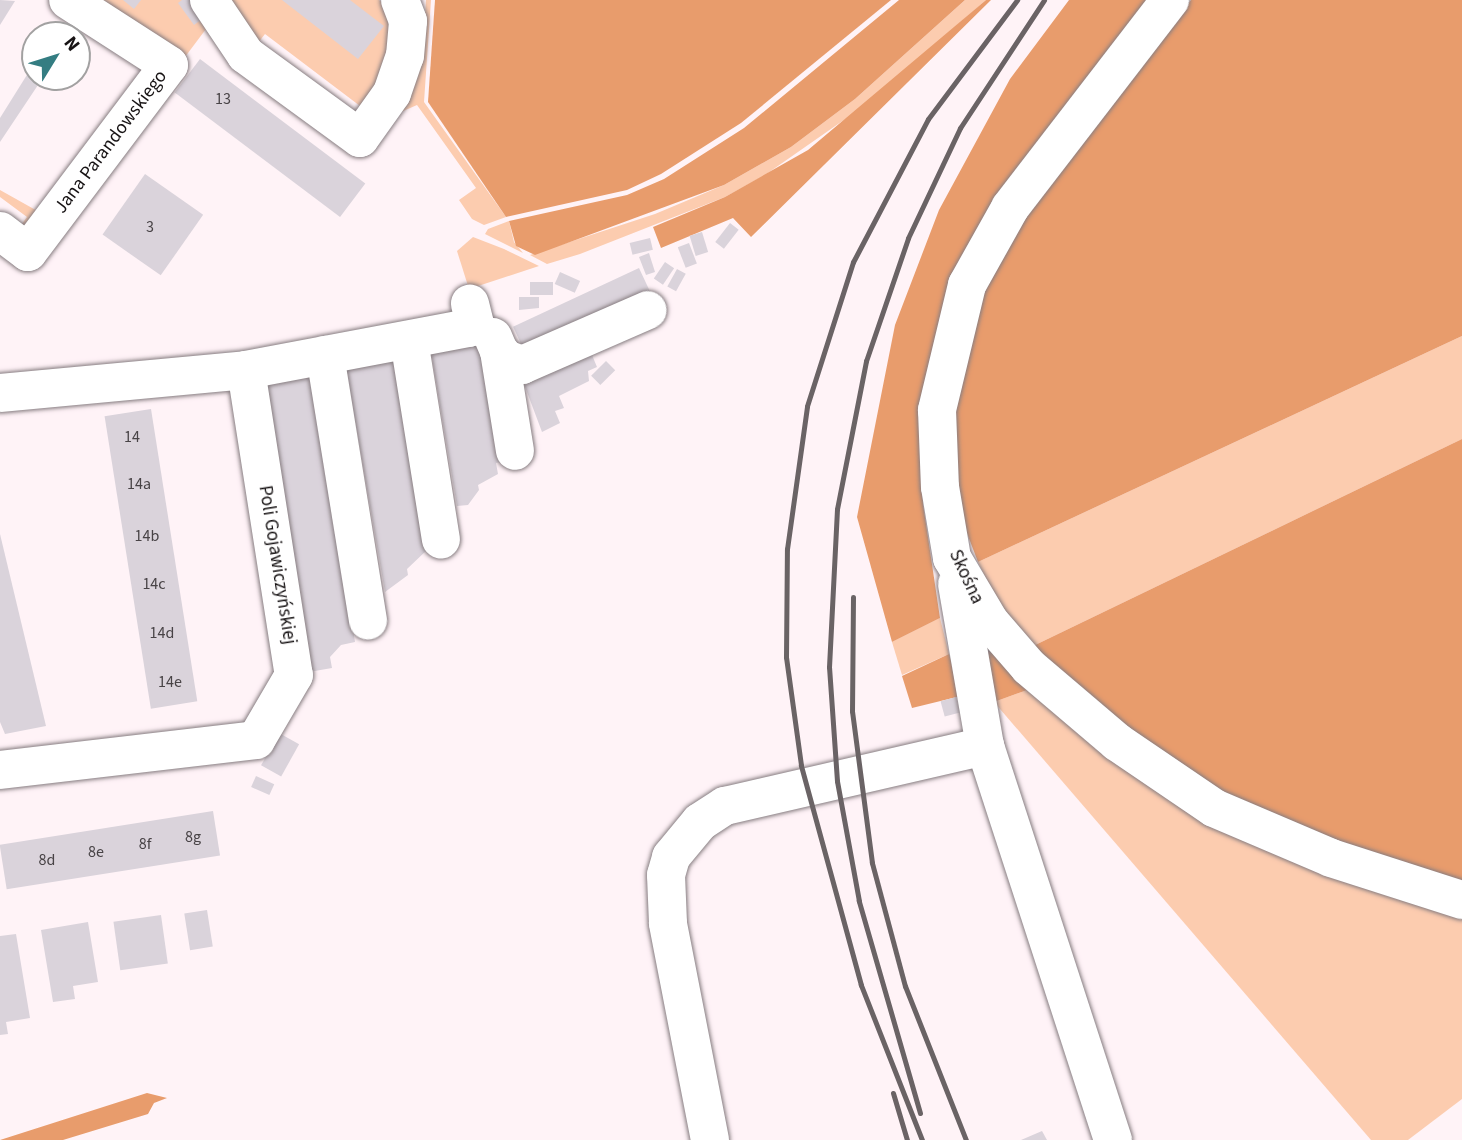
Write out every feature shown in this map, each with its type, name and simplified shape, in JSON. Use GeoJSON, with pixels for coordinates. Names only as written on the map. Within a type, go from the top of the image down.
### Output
{"type":"FeatureCollection","features":[{"type":"Feature","properties":{"kind":"street","name":"Jana Parandowskiego"},"geometry":{"type":"LineString","coordinates":[[0,231],[28,252],[169,65],[68,0]]}},
{"type":"Feature","properties":{"kind":"street"},"geometry":{"type":"LineString","coordinates":[[209,0],[246,55],[360,138],[392,93],[405,56],[408,21],[400,0]]}},
{"type":"Feature","properties":{"kind":"street","name":"Skośna"},"geometry":{"type":"LineString","coordinates":[[1170,0],[1010,208],[968,285],[937,410],[940,486],[952,558],[990,622],[1029,667],[1117,742],[1214,808],[1331,858],[1462,900]]}},
{"type":"Feature","properties":{"kind":"street"},"geometry":{"type":"LineString","coordinates":[[481,326],[506,359],[522,365],[648,310]]}},
{"type":"Feature","properties":{"kind":"street"},"geometry":{"type":"LineString","coordinates":[[0,393],[246,370],[481,326]]}},
{"type":"Feature","properties":{"kind":"street"},"geometry":{"type":"LineString","coordinates":[[481,326],[515,451]]}},
{"type":"Feature","properties":{"kind":"street"},"geometry":{"type":"LineString","coordinates":[[409,340],[441,539]]}},
{"type":"Feature","properties":{"kind":"street"},"geometry":{"type":"LineString","coordinates":[[325,355],[368,621]]}},
{"type":"Feature","properties":{"kind":"street","name":"Poli Gojawiczyńskiej"},"geometry":{"type":"LineString","coordinates":[[0,770],[256,740],[294,675],[246,370]]}},
{"type":"Feature","properties":{"kind":"street"},"geometry":{"type":"LineString","coordinates":[[952,558],[985,746],[1113,1140]]}},
{"type":"Feature","properties":{"kind":"street"},"geometry":{"type":"LineString","coordinates":[[710,1140],[668,923],[666,875],[671,857],[700,822],[725,806],[985,746]]}},
{"type":"Feature","properties":{"kind":"shaded area"},"geometry":{"type":"Polygon","coordinates":[[[82,0],[199,0],[212,21],[179,65],[82,0]]]}},
{"type":"Feature","properties":{"kind":"shaded area"},"geometry":{"type":"Polygon","coordinates":[[[224,0],[379,0],[395,13],[399,34],[364,109],[265,34],[254,48],[224,0]]]}},
{"type":"Feature","properties":{"kind":"shaded area"},"geometry":{"type":"Polygon","coordinates":[[[426,0],[431,0],[424,102],[506,217],[484,225],[472,219],[459,200],[476,188],[417,105],[401,112],[422,64],[426,0]]]}},
{"type":"Feature","properties":{"kind":"shaded area"},"geometry":{"type":"Polygon","coordinates":[[[435,0],[891,0],[741,123],[661,174],[627,190],[506,217],[428,102],[435,0]]]}},
{"type":"Feature","properties":{"kind":"shaded area"},"geometry":{"type":"Polygon","coordinates":[[[899,0],[965,0],[855,99],[791,147],[724,185],[535,255],[516,246],[509,221],[627,195],[664,179],[744,128],[899,0]]]}},
{"type":"Feature","properties":{"kind":"shaded area"},"geometry":{"type":"Polygon","coordinates":[[[965,0],[986,0],[861,108],[765,175],[725,197],[580,254],[547,264],[530,255],[655,214],[724,185],[791,147],[855,99],[965,0]]]}},
{"type":"Feature","properties":{"kind":"shaded area"},"geometry":{"type":"Polygon","coordinates":[[[986,0],[991,0],[751,237],[733,218],[661,248],[653,227],[725,197],[808,150],[986,0]]]}},
{"type":"Feature","properties":{"kind":"shaded area"},"geometry":{"type":"Polygon","coordinates":[[[1069,0],[1152,0],[1074,94],[920,403],[923,504],[940,618],[892,642],[857,517],[895,325],[939,210],[1010,79],[1069,0]]]}},
{"type":"Feature","properties":{"kind":"shaded area"},"geometry":{"type":"Polygon","coordinates":[[[1191,0],[1462,0],[1462,336],[978,562],[965,528],[954,481],[954,403],[969,322],[1024,217],[1191,0]]]}},
{"type":"Feature","properties":{"kind":"shaded area"},"geometry":{"type":"Polygon","coordinates":[[[0,190],[41,213],[35,232],[16,232],[27,217],[0,197],[0,190]]]}},
{"type":"Feature","properties":{"kind":"shaded area"},"geometry":{"type":"Polygon","coordinates":[[[509,221],[514,242],[523,253],[485,234],[488,229],[509,221]]]}},
{"type":"Feature","properties":{"kind":"shaded area"},"geometry":{"type":"Polygon","coordinates":[[[473,237],[539,266],[469,289],[457,251],[473,237]]]}},
{"type":"Feature","properties":{"kind":"shaded area"},"geometry":{"type":"Polygon","coordinates":[[[1462,336],[1462,439],[1031,647],[997,602],[978,562],[1462,336]]]}},
{"type":"Feature","properties":{"kind":"shaded area"},"geometry":{"type":"Polygon","coordinates":[[[1462,439],[1462,884],[1338,846],[1221,792],[1157,752],[1031,647],[1462,439]]]}},
{"type":"Feature","properties":{"kind":"shaded area"},"geometry":{"type":"Polygon","coordinates":[[[967,603],[1030,689],[994,702],[967,603]]]}},
{"type":"Feature","properties":{"kind":"shaded area"},"geometry":{"type":"Polygon","coordinates":[[[940,618],[949,654],[902,675],[892,642],[940,618]]]}},
{"type":"Feature","properties":{"kind":"shaded area"},"geometry":{"type":"Polygon","coordinates":[[[949,654],[961,696],[912,708],[902,676],[949,654]]]}},
{"type":"Feature","properties":{"kind":"shaded area"},"geometry":{"type":"Polygon","coordinates":[[[1030,689],[1462,913],[1462,1099],[1408,1140],[1371,1140],[994,702],[1030,689]]]}},
{"type":"Feature","properties":{"kind":"shaded area"},"geometry":{"type":"Polygon","coordinates":[[[147,1093],[167,1098],[154,1103],[148,1114],[63,1140],[0,1140],[147,1093]]]}},
{"type":"Feature","properties":{"kind":"building"},"geometry":{"type":"Polygon","coordinates":[[[0,0],[15,1],[0,25],[0,0]]]}},
{"type":"Feature","properties":{"kind":"building"},"geometry":{"type":"Polygon","coordinates":[[[123,0],[141,0],[134,9],[123,0]]]}},
{"type":"Feature","properties":{"kind":"building"},"geometry":{"type":"Polygon","coordinates":[[[182,0],[194,0],[206,16],[194,25],[178,3],[182,0]]]}},
{"type":"Feature","properties":{"kind":"building"},"geometry":{"type":"Polygon","coordinates":[[[282,0],[350,0],[384,26],[358,59],[282,0]]]}},
{"type":"Feature","properties":{"kind":"building"},"geometry":{"type":"Polygon","coordinates":[[[200,59],[365,184],[340,217],[175,93],[200,59]]]}},
{"type":"Feature","properties":{"kind":"building"},"geometry":{"type":"Polygon","coordinates":[[[21,84],[21,91],[34,91],[0,142],[0,118],[21,84]]]}},
{"type":"Feature","properties":{"kind":"building"},"geometry":{"type":"Polygon","coordinates":[[[145,174],[203,215],[161,275],[103,235],[145,174]]]}},
{"type":"Feature","properties":{"kind":"building"},"geometry":{"type":"Polygon","coordinates":[[[730,223],[739,230],[724,249],[715,242],[730,223]]]}},
{"type":"Feature","properties":{"kind":"building"},"geometry":{"type":"Polygon","coordinates":[[[702,232],[708,252],[696,256],[690,236],[702,232]]]}},
{"type":"Feature","properties":{"kind":"building"},"geometry":{"type":"Polygon","coordinates":[[[650,238],[653,250],[633,255],[630,243],[650,238]]]}},
{"type":"Feature","properties":{"kind":"building"},"geometry":{"type":"Polygon","coordinates":[[[689,243],[697,264],[686,268],[678,247],[689,243]]]}},
{"type":"Feature","properties":{"kind":"building"},"geometry":{"type":"Polygon","coordinates":[[[649,253],[655,272],[646,275],[639,257],[649,253]]]}},
{"type":"Feature","properties":{"kind":"building"},"geometry":{"type":"Polygon","coordinates":[[[665,262],[674,268],[663,285],[654,279],[665,262]]]}},
{"type":"Feature","properties":{"kind":"building"},"geometry":{"type":"Polygon","coordinates":[[[639,268],[650,292],[524,350],[513,327],[639,268]]]}},
{"type":"Feature","properties":{"kind":"building"},"geometry":{"type":"Polygon","coordinates":[[[677,269],[686,274],[676,291],[667,286],[677,269]]]}},
{"type":"Feature","properties":{"kind":"building"},"geometry":{"type":"Polygon","coordinates":[[[560,272],[580,281],[575,293],[555,284],[560,272]]]}},
{"type":"Feature","properties":{"kind":"building"},"geometry":{"type":"Polygon","coordinates":[[[530,282],[553,282],[553,295],[530,295],[530,282]]]}},
{"type":"Feature","properties":{"kind":"building"},"geometry":{"type":"Polygon","coordinates":[[[519,297],[539,297],[539,308],[519,310],[519,297]]]}},
{"type":"Feature","properties":{"kind":"building"},"geometry":{"type":"Polygon","coordinates":[[[481,337],[501,462],[496,463],[498,474],[478,485],[479,490],[468,505],[457,506],[430,346],[481,337]]]}},
{"type":"Feature","properties":{"kind":"building"},"geometry":{"type":"Polygon","coordinates":[[[395,353],[427,550],[407,569],[408,575],[385,592],[345,362],[395,353]]]}},
{"type":"Feature","properties":{"kind":"building"},"geometry":{"type":"Polygon","coordinates":[[[592,355],[597,367],[588,371],[589,381],[559,396],[564,408],[555,411],[560,423],[542,432],[524,384],[592,355]]]}},
{"type":"Feature","properties":{"kind":"building"},"geometry":{"type":"Polygon","coordinates":[[[606,361],[615,370],[600,385],[591,376],[606,361]]]}},
{"type":"Feature","properties":{"kind":"building"},"geometry":{"type":"Polygon","coordinates":[[[312,368],[355,642],[341,645],[330,657],[332,668],[309,672],[261,377],[312,368]]]}},
{"type":"Feature","properties":{"kind":"building"},"geometry":{"type":"Polygon","coordinates":[[[151,409],[197,701],[151,709],[105,416],[151,409]]]}},
{"type":"Feature","properties":{"kind":"building"},"geometry":{"type":"Polygon","coordinates":[[[0,534],[46,726],[5,734],[0,722],[0,534]]]}},
{"type":"Feature","properties":{"kind":"building"},"geometry":{"type":"Polygon","coordinates":[[[956,697],[960,712],[945,717],[941,701],[956,697]]]}},
{"type":"Feature","properties":{"kind":"building"},"geometry":{"type":"Polygon","coordinates":[[[279,733],[299,744],[281,777],[261,765],[279,733]]]}},
{"type":"Feature","properties":{"kind":"building"},"geometry":{"type":"Polygon","coordinates":[[[256,776],[274,784],[269,795],[251,787],[256,776]]]}},
{"type":"Feature","properties":{"kind":"building"},"geometry":{"type":"Polygon","coordinates":[[[213,811],[220,855],[7,889],[0,845],[213,811]]]}},
{"type":"Feature","properties":{"kind":"building"},"geometry":{"type":"Polygon","coordinates":[[[207,910],[213,947],[190,950],[184,914],[207,910]]]}},
{"type":"Feature","properties":{"kind":"building"},"geometry":{"type":"Polygon","coordinates":[[[161,915],[168,964],[120,970],[113,922],[161,915]]]}},
{"type":"Feature","properties":{"kind":"building"},"geometry":{"type":"Polygon","coordinates":[[[88,922],[98,982],[73,986],[75,999],[53,1002],[41,930],[88,922]]]}},
{"type":"Feature","properties":{"kind":"building"},"geometry":{"type":"Polygon","coordinates":[[[16,934],[30,1018],[6,1022],[8,1034],[0,1035],[0,936],[16,934]]]}},
{"type":"Feature","properties":{"kind":"building"},"geometry":{"type":"Polygon","coordinates":[[[1042,1131],[1047,1140],[1021,1140],[1042,1131]]]}},
{"type":"Feature","properties":{"kind":"railway"},"geometry":{"type":"LineString","coordinates":[[922,1140],[861,985],[801,765],[786,657],[787,549],[807,406],[853,262],[928,119],[1017,0]]}},
{"type":"Feature","properties":{"kind":"railway"},"geometry":{"type":"LineString","coordinates":[[920,1113],[859,901],[837,781],[829,667],[837,509],[866,361],[908,238],[960,128],[1044,0]]}},
{"type":"Feature","properties":{"kind":"railway"},"geometry":{"type":"LineString","coordinates":[[853,597],[852,711],[872,863],[905,986],[966,1140]]}},
{"type":"Feature","properties":{"kind":"railway"},"geometry":{"type":"LineString","coordinates":[[893,1093],[907,1140]]}}]}
